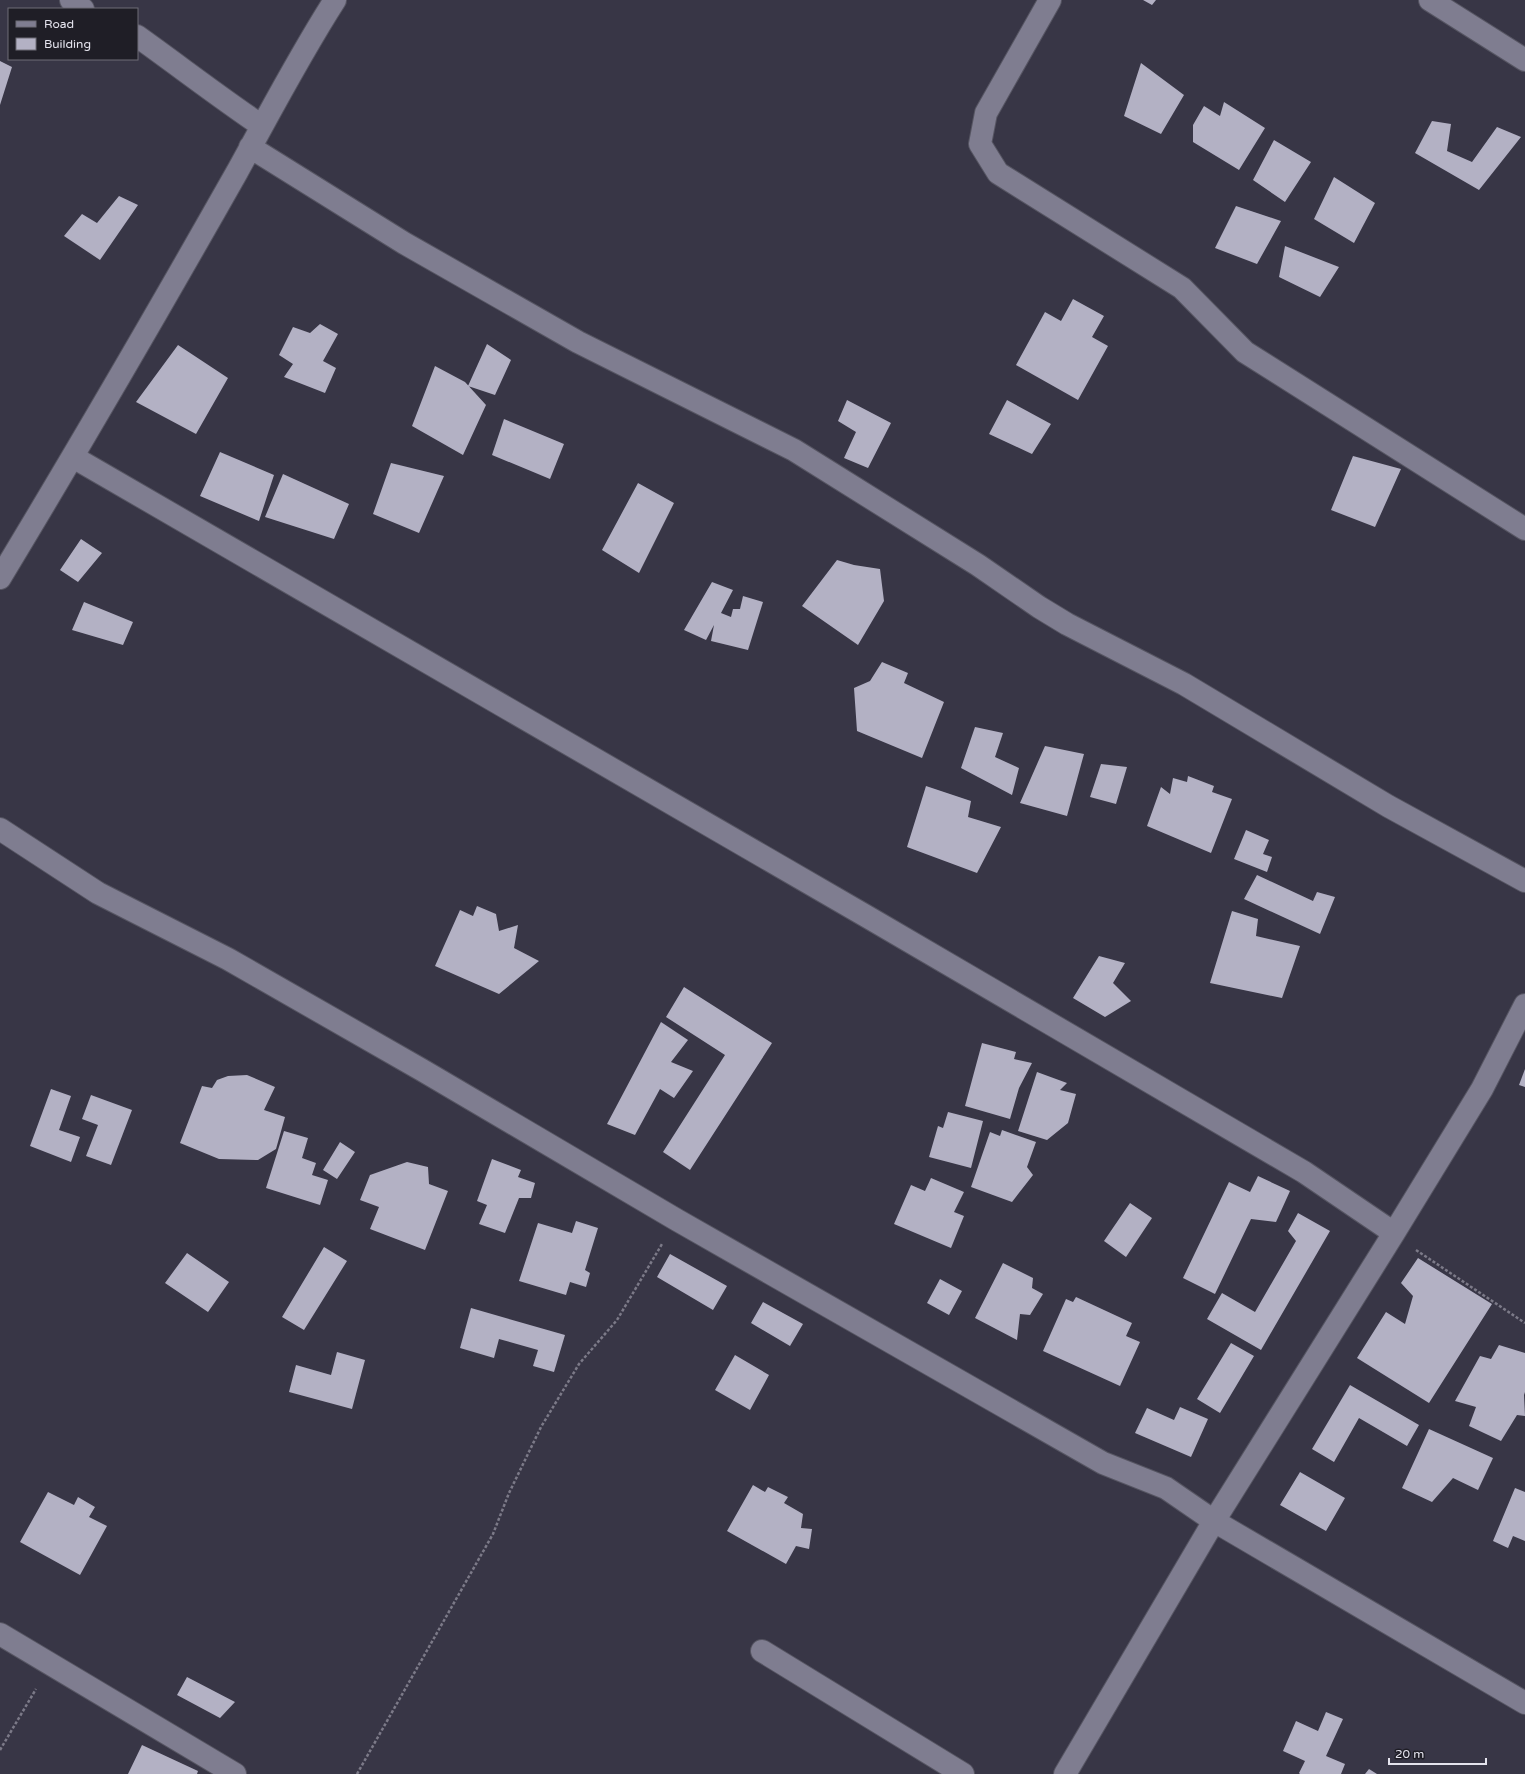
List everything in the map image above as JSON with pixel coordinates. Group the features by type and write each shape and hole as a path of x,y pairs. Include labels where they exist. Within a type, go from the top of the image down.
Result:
{"street":[{"path":"71,0 82,8"},
{"path":"0,578 73,457 250,148 305,47 335,0"},
{"path":"1050,0 986,113 980,144 998,173 1182,288 1245,352 1525,529"},
{"path":"1430,0 1525,60"},
{"path":"138,37 262,126"},
{"path":"250,148 404,243 578,342 794,450 978,565 1066,624 1184,684 1388,806 1525,881"},
{"path":"73,457 866,916 1290,1164 1394,1233"},
{"path":"0,830 98,893 228,959 416,1066 677,1220 1103,1463 1166,1488 1214,1521 1525,1703"},
{"path":"1065,1774 1214,1521 1482,1089 1525,1005"},
{"path":"0,1634 235,1774"},
{"path":"762,1651 963,1774"}],"path":[{"path":"357,1774 493,1534 509,1493 542,1427 579,1364 616,1320 677,1220"},
{"path":"1394,1233 1444,1270 1525,1324"},
{"path":"0,1750 22,1711 52,1665"}],"building":[{"path":"1143,0 1156,0 1152,5"},
{"path":"0,61 12,67 0,105"},
{"path":"1141,63 1184,95 1161,134 1124,116"},
{"path":"1224,102 1265,128 1239,170 1193,142 1193,125 1204,106 1220,116"},
{"path":"1432,121 1451,124 1447,151 1472,162 1497,127 1521,137 1479,190 1415,153"},
{"path":"1274,140 1311,162 1285,202 1253,180"},
{"path":"1334,177 1375,203 1354,243 1314,219"},
{"path":"119,196 138,205 100,260 64,236 82,214 97,223"},
{"path":"1236,206 1281,221 1257,264 1215,248"},
{"path":"1285,246 1339,267 1320,297 1279,277"},
{"path":"1073,299 1104,316 1092,337 1108,346 1078,400 1016,365 1045,312 1061,321"},
{"path":"320,324 338,334 323,361 336,368 325,393 284,377 293,364 279,355 293,327 310,333"},
{"path":"487,344 511,360 495,395 468,386"},
{"path":"178,345 228,378 196,434 136,402"},
{"path":"435,366 465,382 486,405 463,455 412,426"},
{"path":"847,400 891,423 868,468 844,458 856,432 838,421"},
{"path":"1007,400 1051,424 1032,454 989,434"},
{"path":"504,419 564,444 550,479 492,455"},
{"path":"220,452 274,475 259,521 200,496"},
{"path":"1353,456 1401,469 1375,527 1331,510"},
{"path":"391,463 444,476 419,533 373,514"},
{"path":"283,474 349,504 334,539 265,517"},
{"path":"638,483 674,503 639,573 602,550"},
{"path":"81,539 102,553 78,582 60,570"},
{"path":"837,560 854,565 880,569 884,601 858,645 802,606"},
{"path":"712,582 733,590 721,613 731,617 733,609 740,609 743,596 763,602 748,650 711,641 714,625 706,640 684,630"},
{"path":"84,602 133,622 123,645 72,630"},
{"path":"882,662 908,673 904,683 944,702 922,758 857,731 854,688 870,681"},
{"path":"975,727 1003,733 995,757 1019,768 1012,795 961,768"},
{"path":"1045,746 1084,754 1067,816 1020,803"},
{"path":"1101,764 1127,767 1116,804 1090,797"},
{"path":"1188,776 1214,786 1212,792 1232,799 1211,853 1147,826 1161,787 1170,794 1173,778 1187,782"},
{"path":"926,786 971,801 968,817 1001,827 977,873 907,847"},
{"path":"1246,830 1269,840 1263,854 1272,857 1267,872 1234,859"},
{"path":"1257,875 1313,901 1317,892 1335,897 1320,934 1244,899"},
{"path":"477,906 496,914 499,931 518,925 514,948 539,961 499,994 435,966 460,910 473,916"},
{"path":"1232,911 1258,919 1256,936 1300,946 1282,998 1210,983"},
{"path":"1099,956 1125,963 1113,983 1131,1001 1105,1017 1073,998"},
{"path":"684,987 772,1043 690,1170 663,1152 725,1055 666,1017"},
{"path":"661,1022 688,1040 671,1062 693,1071 674,1098 660,1089 635,1135 607,1124"},
{"path":"982,1043 1016,1052 1014,1059 1032,1063 1019,1088 1010,1119 965,1106"},
{"path":"1525,1069 1525,1087 1519,1085"},
{"path":"1037,1072 1067,1083 1060,1090 1076,1094 1068,1123 1047,1140 1018,1131"},
{"path":"247,1075 275,1087 264,1110 285,1117 276,1149 258,1160 219,1159 180,1143 202,1086 212,1088 217,1080 228,1076"},
{"path":"51,1089 71,1096 59,1130 80,1137 71,1162 30,1146"},
{"path":"91,1095 132,1110 111,1165 86,1156 98,1125 82,1119"},
{"path":"948,1112 983,1121 971,1168 929,1157 938,1126 943,1128"},
{"path":"1002,1130 1036,1142 1027,1167 1033,1175 1012,1202 971,1187 990,1132 1000,1136"},
{"path":"284,1131 308,1138 302,1158 316,1163 312,1175 328,1180 320,1205 266,1188"},
{"path":"340,1142 355,1152 337,1179 323,1170"},
{"path":"492,1159 521,1170 518,1177 535,1183 531,1198 519,1198 505,1233 479,1224 487,1205 477,1201"},
{"path":"407,1162 428,1167 429,1184 448,1191 425,1250 370,1229 379,1207 360,1200 370,1175"},
{"path":"1258,1176 1290,1191 1276,1222 1251,1219 1215,1294 1183,1278 1229,1182 1250,1192"},
{"path":"931,1178 964,1192 954,1212 964,1216 951,1248 894,1224 911,1185 925,1191"},
{"path":"1130,1203 1152,1218 1126,1257 1104,1241"},
{"path":"1298,1213 1330,1231 1261,1350 1207,1319 1222,1293 1255,1312 1296,1241 1288,1231"},
{"path":"576,1221 598,1228 585,1270 590,1273 586,1287 570,1282 566,1295 519,1281 538,1223 572,1233"},
{"path":"324,1247 347,1261 304,1330 282,1317"},
{"path":"187,1253 229,1282 208,1312 165,1283"},
{"path":"670,1254 727,1286 713,1310 657,1277"},
{"path":"1418,1258 1492,1304 1429,1403 1357,1358 1386,1312 1405,1324 1413,1296 1401,1283"},
{"path":"1003,1263 1033,1278 1032,1288 1043,1294 1030,1315 1020,1314 1017,1340 975,1318"},
{"path":"940,1279 962,1291 949,1315 927,1303"},
{"path":"1076,1297 1132,1323 1126,1336 1140,1342 1120,1386 1043,1351 1066,1299 1073,1302"},
{"path":"763,1302 803,1324 790,1346 751,1323"},
{"path":"471,1308 565,1335 554,1372 533,1366 538,1350 499,1339 494,1358 460,1348"},
{"path":"1231,1343 1254,1356 1220,1413 1197,1399"},
{"path":"1499,1345 1525,1353 1525,1416 1517,1415 1501,1441 1469,1426 1476,1407 1455,1401 1480,1356 1491,1359"},
{"path":"337,1352 365,1360 352,1409 289,1392 296,1365 331,1375"},
{"path":"735,1355 769,1375 750,1410 715,1390"},
{"path":"1350,1385 1419,1425 1407,1446 1359,1418 1334,1462 1312,1449"},
{"path":"1180,1407 1208,1419 1191,1457 1135,1433 1147,1408 1174,1420"},
{"path":"1429,1429 1493,1458 1478,1490 1453,1478 1432,1502 1402,1488"},
{"path":"1300,1472 1345,1498 1326,1531 1280,1505"},
{"path":"753,1485 765,1492 768,1487 788,1497 784,1503 803,1514 801,1528 812,1529 809,1549 796,1546 786,1564 727,1531"},
{"path":"1515,1488 1525,1492 1525,1541 1513,1536 1508,1548 1493,1541"},
{"path":"48,1492 74,1505 78,1497 95,1507 89,1517 107,1526 80,1575 20,1542"},
{"path":"187,1677 235,1702 220,1718 177,1695"},
{"path":"1326,1712 1343,1719 1326,1756 1345,1764 1341,1774 1300,1774 1299,1773 1305,1761 1283,1751 1296,1721 1318,1731"},
{"path":"142,1745 198,1771 197,1774 128,1774"},
{"path":"1369,1769 1377,1774 1365,1774"}]}
